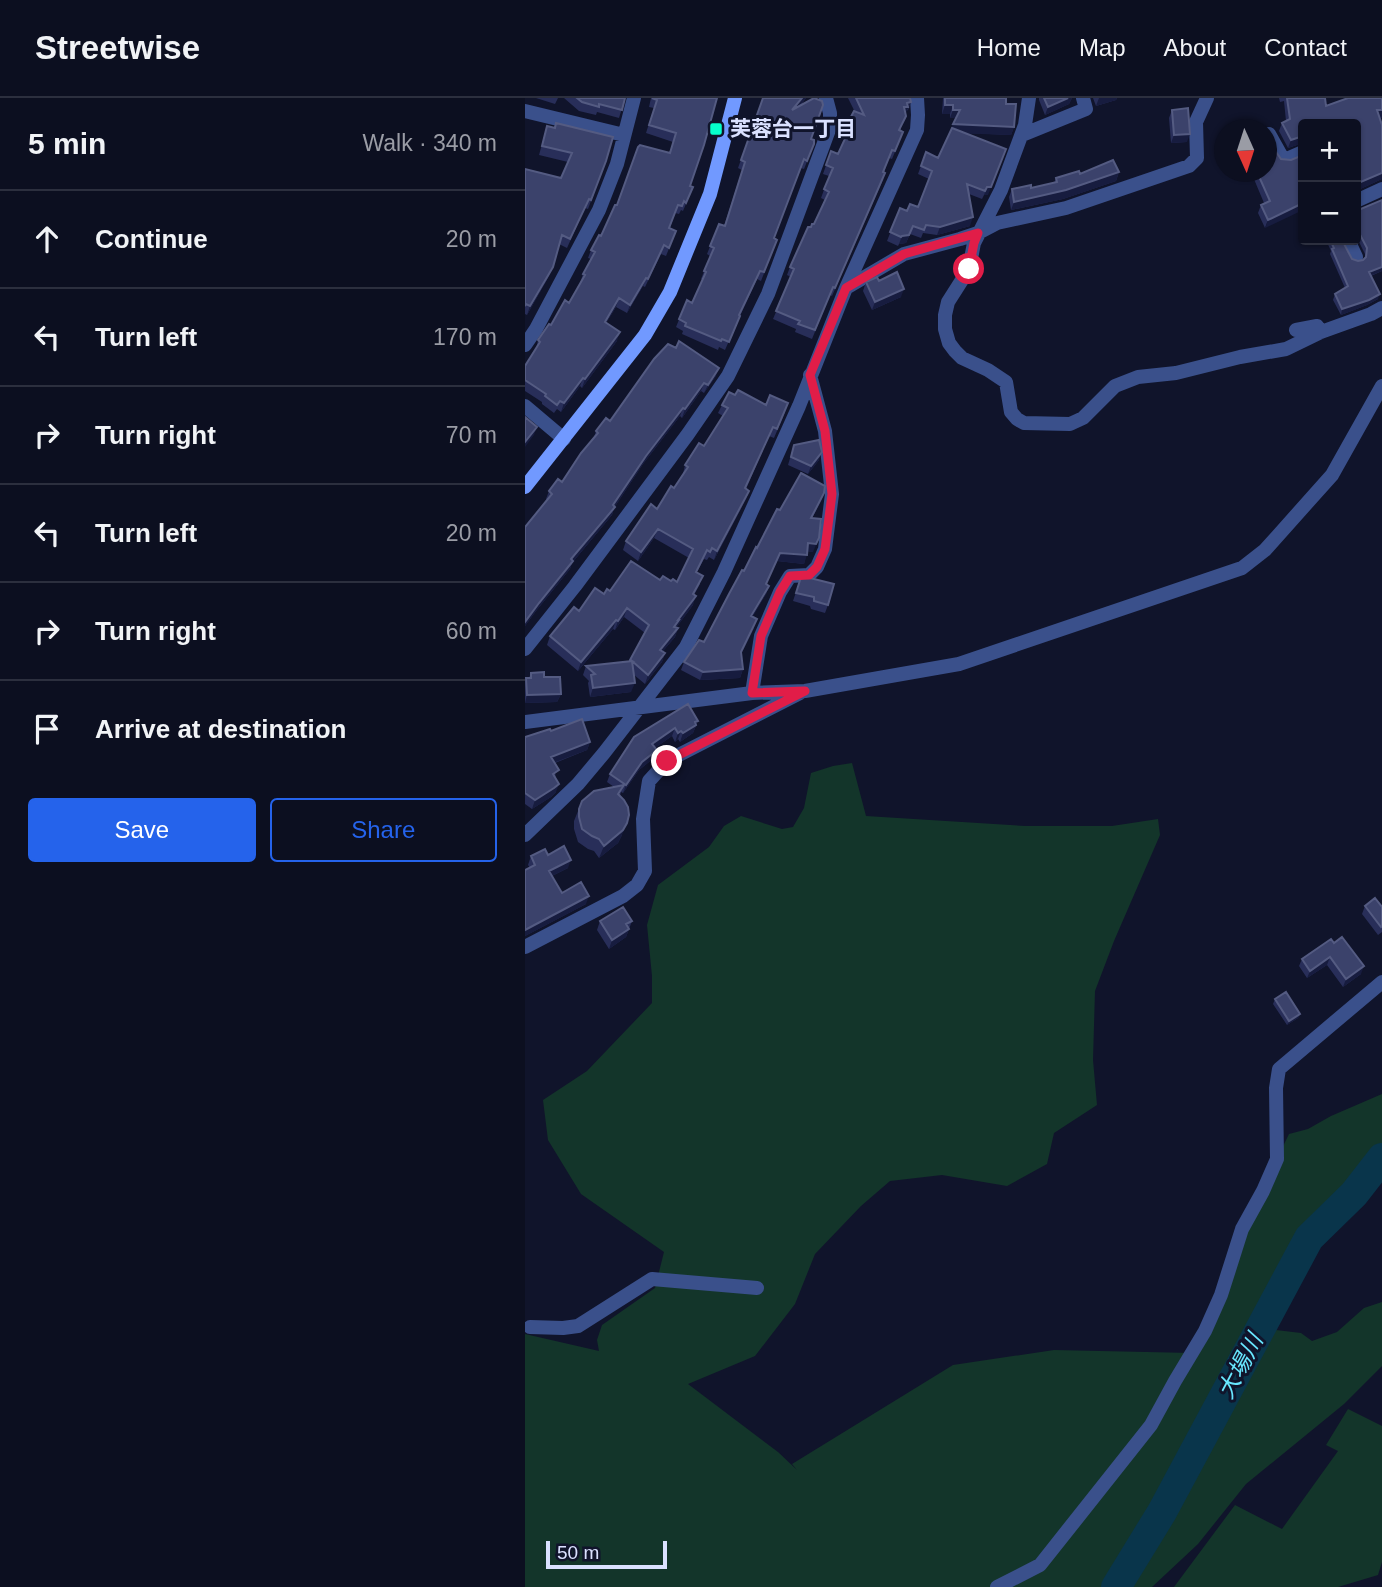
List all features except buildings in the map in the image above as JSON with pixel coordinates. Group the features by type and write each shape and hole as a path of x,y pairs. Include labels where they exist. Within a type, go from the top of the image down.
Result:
{"street":[{"path":"525,345 599,211 617,164 634,98"},
{"path":"525,487 645,335 670,292 710,194 736,98"},
{"path":"525,649 688,435 728,376 768,294 830,127 826,98"},
{"path":"525,835 577,784 686,647 793,418 846,288 916,130 917,98"},
{"path":"1029,98 1021,135 995,203 978,233 969,269 948,302 945,315 949,343 962,358 1006,382 1011,412 1017,419 1024,423 1070,424 1083,418 1115,386 1138,377 1176,373 1286,349 1382,308"},
{"path":"1021,135 1086,109 1083,98"},
{"path":"846,288 904,254 978,233 997,223 1066,208 1189,166 1197,158 1196,122 1207,98"},
{"path":"525,111 624,135"},
{"path":"1277,149 1283,159 1298,154"},
{"path":"1361,199 1382,189"},
{"path":"1350,245 1356,257"},
{"path":"1296,330 1317,326 1321,332"},
{"path":"752,693 761,636 780,592 790,576 809,575 817,567 825,549 832,494 825,431 810,375"},
{"path":"525,722 752,693 805,691 959,664 1242,568 1265,550 1332,475 1382,386"},
{"path":"525,406 564,439"},
{"path":"525,947 637,886 645,871 643,819 649,781 667,761 805,691"},
{"path":"997,1587 1040,1565 1151,1425 1205,1331 1221,1295 1242,1228 1277,1159 1276,1088 1279,1069 1382,982"},
{"path":"527,1329 578,1326 652,1279 757,1288"}],"green space":[{"path":"852,763 866,816 1025,826 1112,826 1158,819 1160,835 1095,991 1093,1060 1097,1105 1054,1133 1047,1164 1007,1186 942,1175 890,1181 861,1206 815,1254 795,1304 755,1356 688,1384 778,1452 797,1470 792,1464 953,1365 1054,1350 1192,1353 1289,1134 1308,1129 1382,1094 1382,1143 1375,1145 1304,1260 1276,1314 1276,1330 1301,1333 1312,1341 1337,1332 1364,1308 1382,1302 1382,1366 1344,1404 1246,1484 1198,1544 1152,1587 525,1587 525,1334 599,1351 597,1340 602,1325 655,1288 664,1252 581,1194 548,1140 543,1100 587,1071 652,1003 647,925 658,885 709,847 724,826 741,816 782,829 793,827 804,808 811,773"},
{"path":"1348,1409 1382,1426 1382,1562 1378,1575 1338,1587 1174,1587 1235,1505 1282,1529 1338,1451 1326,1445"}],"waterway":[{"name":"大場川","path":"1116,1587 1162,1512 1309,1238 1354,1194 1382,1158"}],"place":[{"name":"芙蓉台一丁目","path":"716,129"}],"route":[{"path":"667,761 805,691 752,693 761,636 780,592 790,576 809,575 817,567 825,549 832,494 825,431 810,375 846,288 904,254 978,233 969,269"}]}
